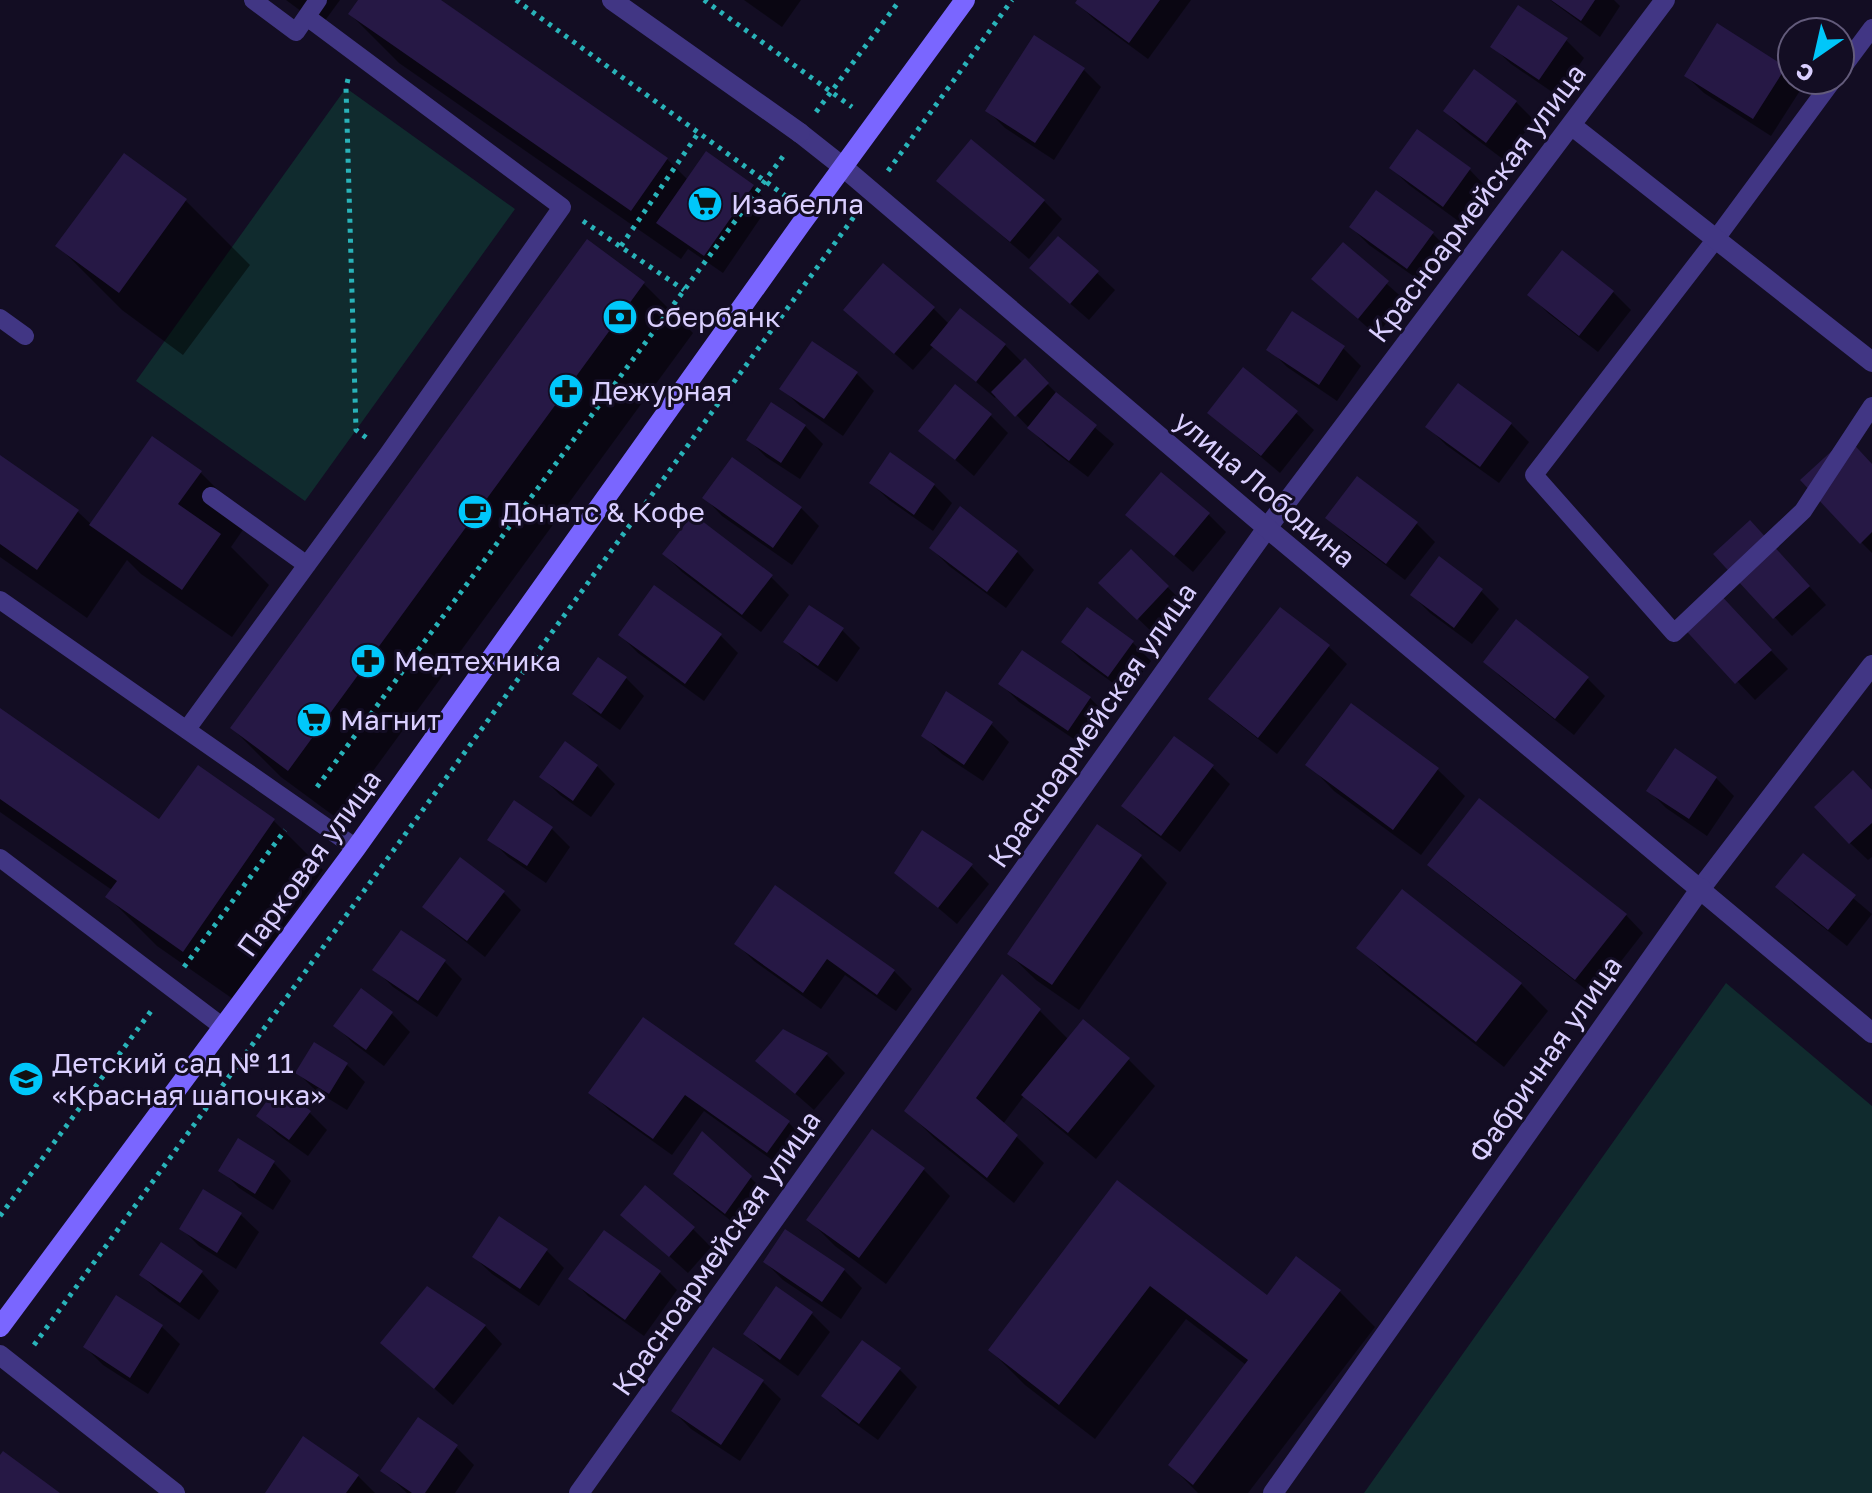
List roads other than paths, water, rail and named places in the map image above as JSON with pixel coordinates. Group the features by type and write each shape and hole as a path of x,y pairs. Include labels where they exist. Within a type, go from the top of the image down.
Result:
{"main road":[{"name":"Парковая улица","path":"0,1327 356,848 965,0"}],"street":[{"name":"улица Лободина","path":"612,0 843,167 1267,528 1872,1033"},
{"name":"Красноармейская улица","path":"579,1493 1267,528 1665,0"},
{"path":"1571,125 1872,362"},
{"name":"Фабричная улица","path":"1273,1493 1701,888 1872,665"},
{"path":"0,1355 175,1493"}],"lane":[{"path":"253,0 296,32 318,0"},
{"path":"187,729 388,454 562,207 307,17"},
{"path":"1856,50 1872,28"},
{"path":"1821,96 1534,475 1674,633 1803,511 1872,406"},
{"path":"0,318 25,336"},
{"path":"211,496 307,565"},
{"path":"0,600 356,848"},
{"path":"0,858 223,1027"}],"place":[{"name":"Изабелла","path":"705,204"},
{"name":"Сбербанк","path":"620,317"},
{"name":"Дежурная","path":"566,391"},
{"name":"Донатс & Кофе","path":"475,512"},
{"name":"Медтехника","path":"368,661"},
{"name":"Магнит","path":"314,720"},
{"name":"Детский сад № 11 «Красная шапочка»","path":"26,1079"}]}
